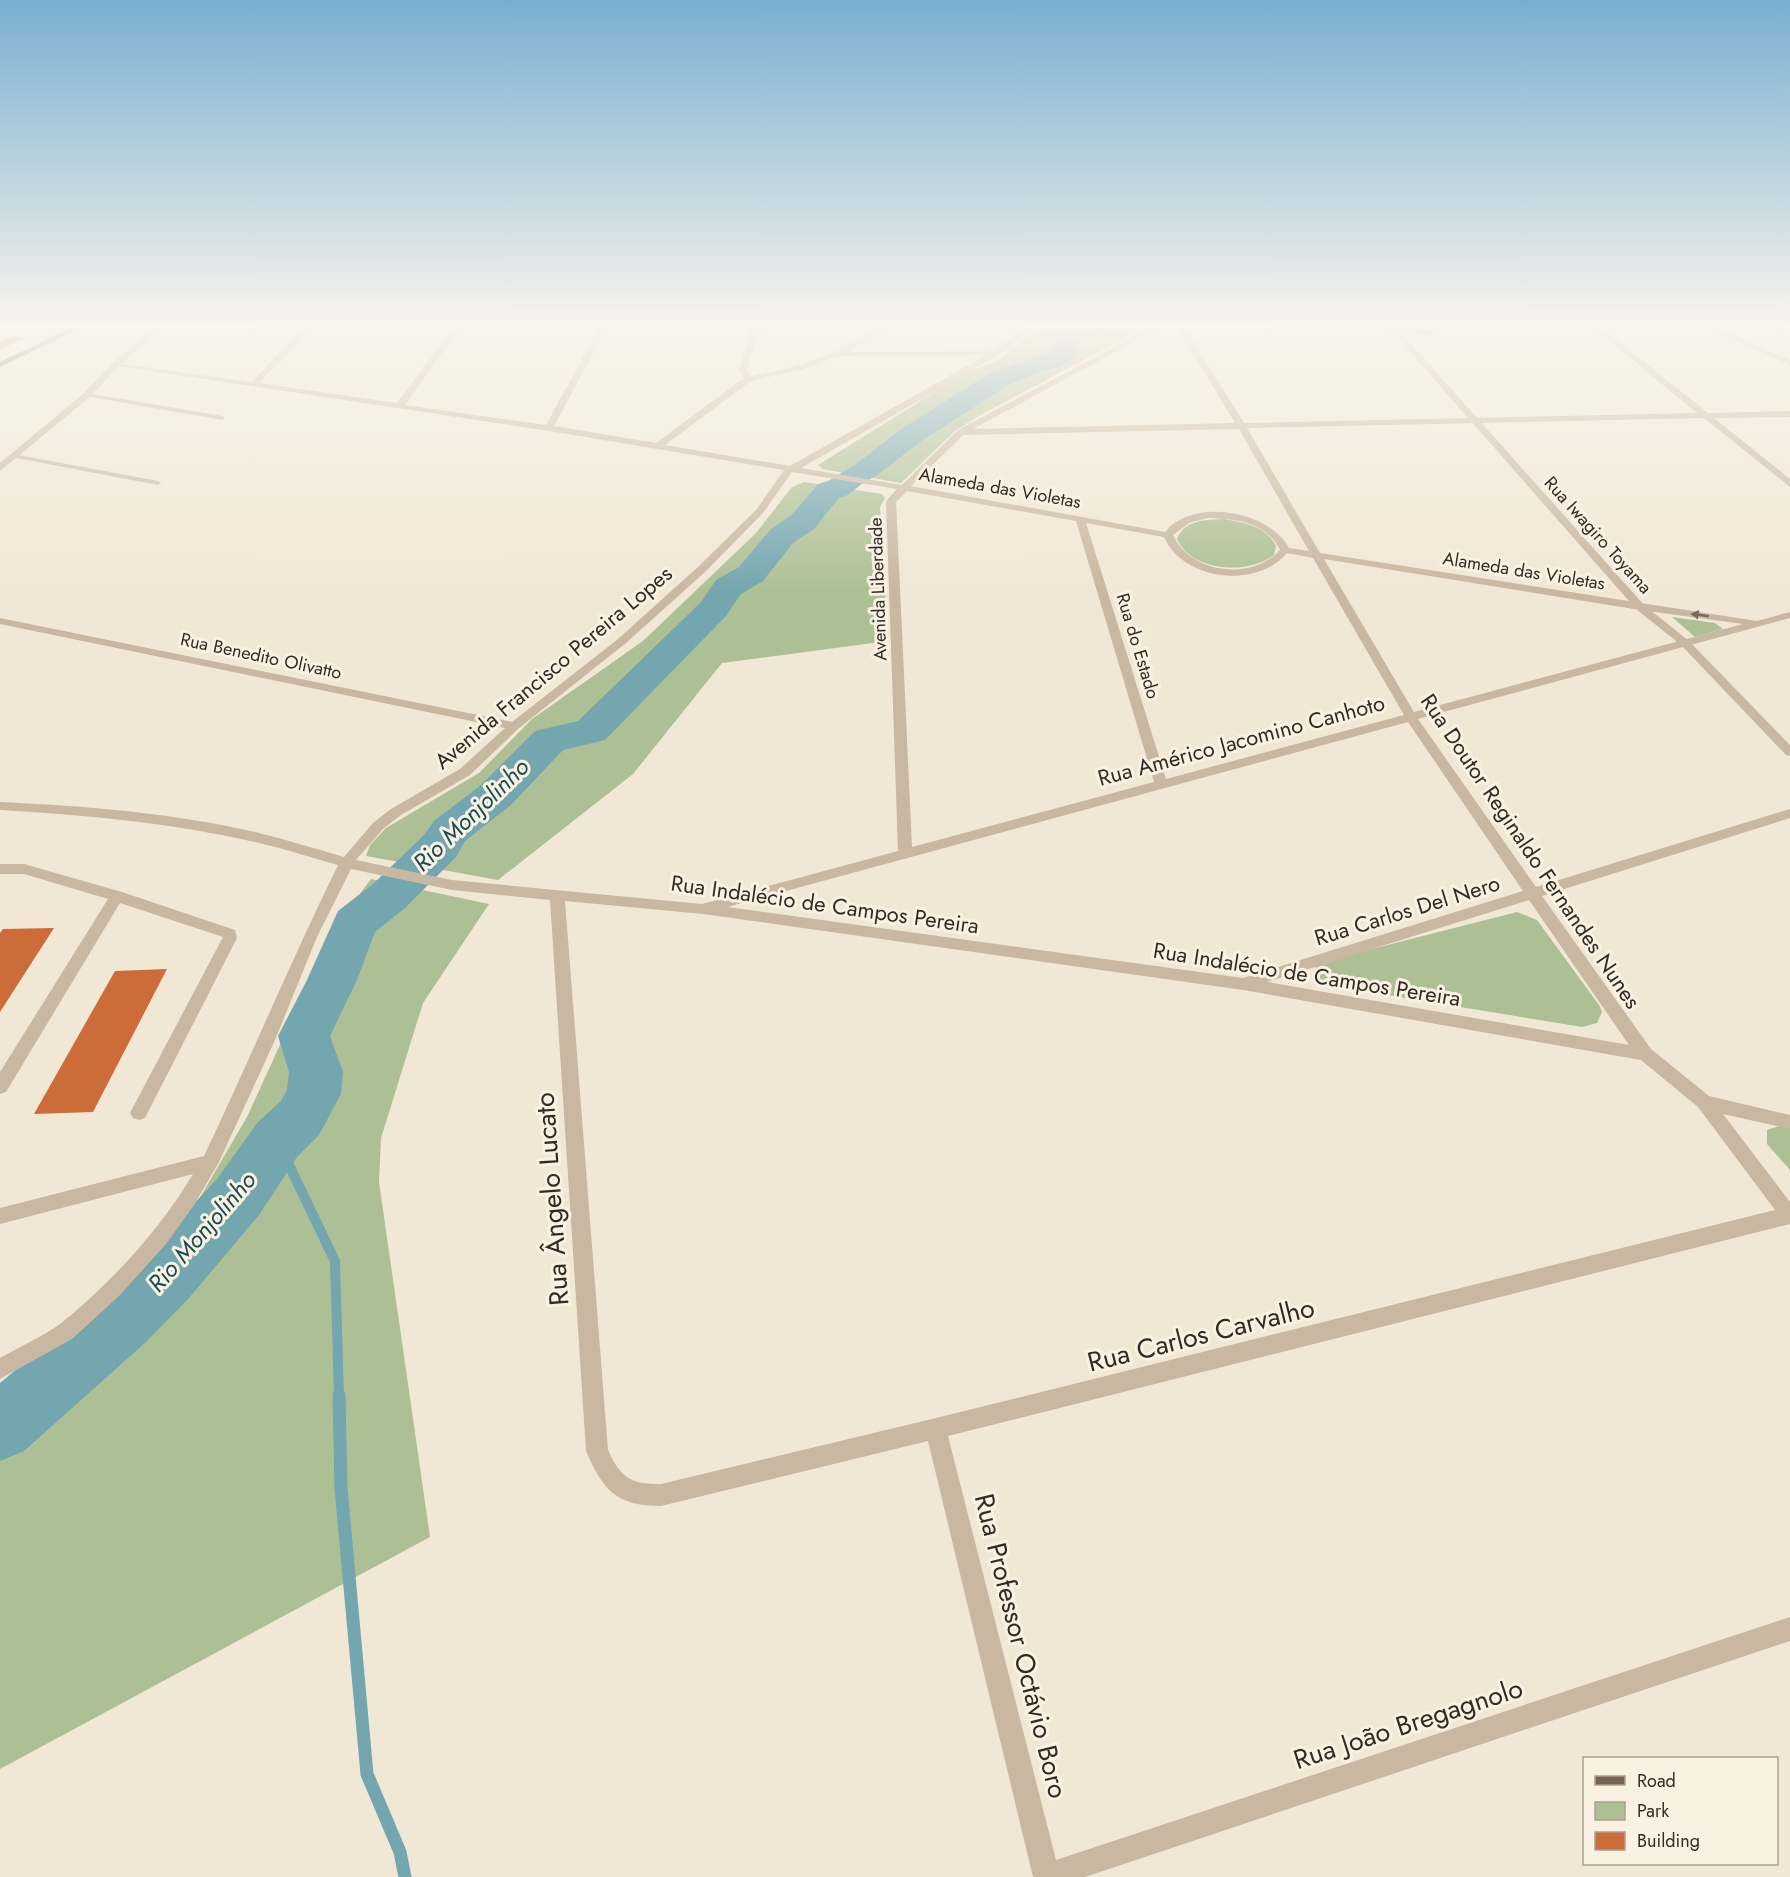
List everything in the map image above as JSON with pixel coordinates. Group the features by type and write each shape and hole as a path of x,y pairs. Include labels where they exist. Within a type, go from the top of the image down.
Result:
{"street":[{"path":"0,468 62,416"},
{"name":"Alameda das Violetas","path":"469,416 906,488 1168,535"},
{"path":"549,428 556,416"},
{"path":"658,446 699,416"},
{"name":"Avenida Francisco Pereira Lopes","path":"0,1369 65,1332 113,1288 159,1238 188,1199 210,1162 267,1040 310,937 347,862 378,826 396,812 465,772 514,726 622,641 702,569 760,512 789,470 885,416"},
{"name":"Avenida Liberdade","path":"905,852 891,501 961,432 992,416"},
{"name":"Rua Doutor Reginaldo Fernandes Nunes","path":"1235,416 1411,716 1532,893 1645,1054 1704,1102 1790,1215"},
{"name":"Rua Iwagiro Toyama","path":"1470,416 1640,607 1685,643 1790,752"},
{"path":"961,432 1682,416"},
{"path":"1706,416 1790,484"},
{"path":"1208,515 1229,516 1251,521 1269,529 1281,539 1285,550 1279,561 1265,568 1245,572 1221,572 1199,566 1180,557 1170,546 1168,535 1174,525 1189,519 1208,515"},
{"name":"Rua do Estado","path":"1080,519 1161,783"},
{"name":"Alameda das Violetas","path":"1285,550 1640,607 1758,623"},
{"name":"Rua Américo Jacomino Canhoto","path":"703,909 905,852 1790,615"},
{"name":"Rua Benedito Olivatto","path":"0,621 514,726"},
{"name":"Rua Indalécio de Campos Pereira","path":"0,806 88,811 172,822 259,838 377,871 452,885 703,909 1243,984 1645,1054"},
{"name":"Rua Carlos Del Nero","path":"1243,984 1790,813"},
{"path":"0,869 24,869 117,896 230,934 139,1113"},
{"name":"Rua Ângelo Lucato","path":"557,894 597,1451 605,1469 624,1491"},
{"path":"0,1087 117,896"},
{"path":"1704,1102 1790,1122"},
{"path":"0,1216 210,1162"},
{"name":"Rua Carlos Carvalho","path":"624,1491 645,1496 661,1495 936,1429 1790,1215"},
{"name":"Rua Professor Octávio Boro","path":"936,1429 1047,1877"},
{"name":"Rua João Bregagnolo","path":"1047,1877 1790,1629"}],"lane":[{"path":"208,416 222,418"},
{"path":"13,456 158,483"}],"green space":[{"path":"897,416 979,416 955,431 901,483 822,469 818,465"},
{"path":"804,482 882,494 885,498 880,507 888,641 722,663 633,774 498,880 366,856 370,845 386,828 479,773 532,719 643,641 756,533 792,487"},
{"path":"1224,519 1254,526 1267,534 1276,546 1274,555 1250,566 1221,567 1195,558 1184,550 1177,539 1181,532 1191,524 1203,520"},
{"path":"1672,617 1715,623 1723,629 1695,637"},
{"path":"371,879 489,904 423,1003 381,1138 379,1182 430,1537 0,1769 0,1397 87,1334 164,1259 247,1117 333,929"},
{"path":"1517,912 1537,920 1599,1005 1602,1012 1597,1023 1582,1027 1326,985 1314,972 1317,963"},
{"path":"1782,1125 1790,1127 1790,1170 1767,1144 1767,1130"}],"building":[{"path":"54,928 0,1012 0,933 3,929"},
{"path":"167,969 93,1112 34,1114 115,971"}],"waterway":[{"name":"Rio Monjolinho","path":"0,1427 124,1320 167,1277 238,1197 277,1140 300,1118 314,1094 316,1072 304,1036 332,980 355,923 389,896 440,846 449,831 496,795 549,740 591,731 714,609 728,587 751,574 782,536 803,522 829,490 837,489 852,477 866,470 910,436 942,416"},
{"path":"277,1140 335,1261 339,1397"},
{"path":"339,1395 341,1488 367,1774 400,1852 405,1877"}]}
